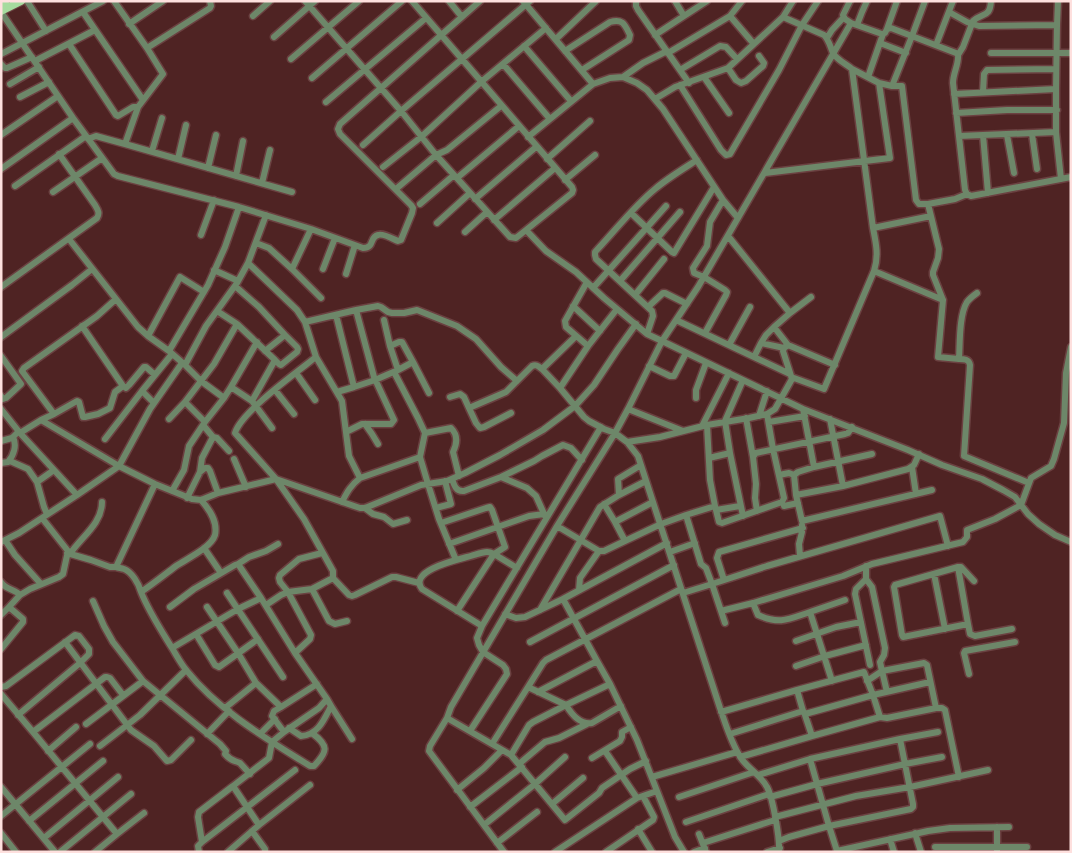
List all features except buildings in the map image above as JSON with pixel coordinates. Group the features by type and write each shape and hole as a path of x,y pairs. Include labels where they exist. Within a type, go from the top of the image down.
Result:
{"main road":[{"path":"1,3 5,1"},
{"path":"1,12 21,1"}],"street":[{"path":"27,1 46,31"},
{"path":"1,54 103,1"},
{"path":"114,1 163,74 138,107 125,144"},
{"path":"129,24 163,1"},
{"path":"147,48 210,8 210,1"},
{"path":"253,16 270,1"},
{"path":"274,37 307,4 316,1"},
{"path":"291,59 359,1"},
{"path":"312,78 402,1"},
{"path":"307,4 475,199 513,239 516,238 572,193 572,187 412,1"},
{"path":"449,1 462,16"},
{"path":"1,12 73,118 114,174 311,228 367,248 374,237 380,234 398,241 401,240 413,208 340,134 338,130 340,124 480,1"},
{"path":"556,40 596,1"},
{"path":"636,1 638,10 689,83"},
{"path":"675,1 684,16"},
{"path":"655,34 707,1"},
{"path":"622,77 730,16 742,1"},
{"path":"656,99 670,89 728,68 782,17 793,1"},
{"path":"680,85 721,150 724,154 728,155 779,70 802,25 818,1"},
{"path":"827,38 844,17 843,14 850,1"},
{"path":"470,731 507,674 503,665 483,652 477,638 482,626 517,568 545,516 582,460 628,409 662,341 704,277 833,53 862,12 867,1"},
{"path":"868,77 897,1"},
{"path":"892,86 924,1"},
{"path":"936,45 953,1"},
{"path":"967,194 965,190 953,76 958,55 972,24 976,18 984,16 988,12 991,1"},
{"path":"1058,1 1056,132 1061,179"},
{"path":"363,145 526,2 593,84"},
{"path":"83,12 143,100"},
{"path":"949,12 972,24 985,26 1057,25"},
{"path":"730,16 753,43"},
{"path":"782,17 824,35 833,53 852,69 879,83 902,86 916,200 919,204 928,204 955,199 967,194 971,196 1071,177"},
{"path":"844,17 854,24 885,31 891,28 958,55"},
{"path":"326,102 426,18"},
{"path":"566,51 610,22 618,20 622,22 630,35 629,40 582,70"},
{"path":"383,168 546,28"},
{"path":"1,64 7,68 18,63 36,62 95,30"},
{"path":"880,43 906,53"},
{"path":"69,44 118,116 138,107"},
{"path":"524,46 571,101"},
{"path":"680,70 720,46 726,47 737,59"},
{"path":"992,53 1071,53"},
{"path":"728,68 736,80 741,83 763,66 763,61 759,56"},
{"path":"10,84 27,75 36,62"},
{"path":"18,63 27,75"},
{"path":"502,64 550,119"},
{"path":"676,320 794,378 824,389 874,271 877,259 852,69"},
{"path":"983,92 984,74 987,70 1056,69"},
{"path":"528,137 593,84 610,78 622,77 638,83 656,99 714,187 738,218"},
{"path":"704,77 729,113"},
{"path":"20,98 49,82"},
{"path":"765,173 890,158 879,83"},
{"path":"954,94 1056,89"},
{"path":"1,135 58,96"},
{"path":"396,189 436,155 448,150 501,106"},
{"path":"956,113 1057,110"},
{"path":"1,169 73,118"},
{"path":"152,151 162,118"},
{"path":"547,159 590,121"},
{"path":"178,159 186,126"},
{"path":"420,204 519,126"},
{"path":"959,136 1056,132"},
{"path":"1032,134 1037,169"},
{"path":"208,168 216,135"},
{"path":"1007,135 1014,173"},
{"path":"15,186 59,154 87,137 96,136 292,192"},
{"path":"983,136 988,193"},
{"path":"236,176 243,141"},
{"path":"475,199 536,147"},
{"path":"262,183 270,150"},
{"path":"2,286 69,240 99,215 99,211 59,154"},
{"path":"565,180 595,155"},
{"path":"53,192 102,158"},
{"path":"647,334 654,314 596,259 595,252 631,212 655,189 697,160"},
{"path":"494,220 555,168"},
{"path":"631,212 657,239 674,253 714,187"},
{"path":"436,222 470,193"},
{"path":"201,235 214,200"},
{"path":"705,333 727,292 694,272 693,268 707,246 710,222 723,200"},
{"path":"928,204 939,254 934,268 934,275 943,300 938,357 967,360 970,365 964,456 1029,483"},
{"path":"593,288 666,206"},
{"path":"106,439 171,353 204,292 225,247 239,207"},
{"path":"465,232 488,212"},
{"path":"620,281 680,212"},
{"path":"41,584 3,541 45,516 119,466 154,403 183,364 248,263 266,215"},
{"path":"873,228 931,216"},
{"path":"292,269 311,228"},
{"path":"526,230 546,251 576,272 647,334 804,408 1003,490 1014,497 1028,514 1047,530 1071,542"},
{"path":"728,236 790,313"},
{"path":"322,269 335,238"},
{"path":"69,240 138,327 171,353 201,381 224,398"},
{"path":"256,243 269,248 321,298"},
{"path":"346,274 355,245"},
{"path":"635,295 664,259"},
{"path":"248,263 297,310 305,322 316,357 342,401 349,456 360,478"},
{"path":"1,337 92,269"},
{"path":"214,270 236,283 297,347 297,352 279,364 236,324 217,311"},
{"path":"874,271 943,300"},
{"path":"148,336 180,277 204,292"},
{"path":"587,282 564,324 588,346"},
{"path":"648,307 661,294 665,293 687,304"},
{"path":"959,359 963,313 968,301 976,294"},
{"path":"754,357 766,335 811,297"},
{"path":"54,414 22,371 116,299"},
{"path":"305,322 378,306 392,313 404,314 417,310 457,326 476,339 501,367 517,381"},
{"path":"573,306 600,331"},
{"path":"729,345 750,307"},
{"path":"560,388 588,346 617,308"},
{"path":"346,432 360,425 391,424 394,420 375,380 356,310"},
{"path":"336,315 354,387"},
{"path":"384,320 396,371 424,433 420,457 436,508 456,560"},
{"path":"169,419 185,402 214,364 236,324"},
{"path":"41,420 119,466 192,500 201,500 218,493 276,479 360,508 365,508 421,485 452,479 500,455 543,430 576,406 594,385 636,324"},
{"path":"82,326 123,386"},
{"path":"774,328 786,347"},
{"path":"265,351 285,335"},
{"path":"542,369 576,336"},
{"path":"390,346 401,341 429,393"},
{"path":"172,491 184,470 189,446 224,398 257,342"},
{"path":"761,343 786,347 835,365"},
{"path":"627,442 660,438 704,425 767,414 775,409 782,398 791,376 783,351 786,347"},
{"path":"721,611 842,576 866,566 963,542 967,537 967,530 1021,506 1032,476 1051,466 1054,459 1064,424 1066,373 1071,347"},
{"path":"649,366 674,376 686,353"},
{"path":"1,356 21,384 6,398 4,399 1,396"},
{"path":"253,403 275,390 316,357"},
{"path":"275,360 236,433 276,479 304,519 333,571 333,578 348,595 352,596 392,577 419,583"},
{"path":"337,392 375,380 413,362"},
{"path":"696,398 696,390 706,362"},
{"path":"469,408 506,392 534,365 538,366 560,388 584,417 627,442 638,456 730,734 743,761 767,787 775,818 779,847"},
{"path":"1,441 12,438 17,433 77,401 79,402 83,417 103,412 110,408 116,391 123,386 126,388 144,367 155,375"},
{"path":"296,373 315,400"},
{"path":"728,373 704,425 710,480 720,523 782,502 912,468"},
{"path":"743,380 725,421 743,516"},
{"path":"231,387 253,403 272,428"},
{"path":"275,390 294,414"},
{"path":"142,391 154,403"},
{"path":"759,416 767,391"},
{"path":"450,397 460,394 464,396 480,428 511,413"},
{"path":"185,402 214,437 229,451"},
{"path":"804,408 814,467"},
{"path":"1,409 17,433 77,495"},
{"path":"628,409 683,431"},
{"path":"767,414 784,503"},
{"path":"769,422 805,416"},
{"path":"746,418 753,457 757,510"},
{"path":"830,419 843,486"},
{"path":"365,424 378,444"},
{"path":"753,457 756,453 848,433 852,427"},
{"path":"424,433 451,428 456,441 453,452 451,504 436,508"},
{"path":"504,852 429,751 430,746 557,526 608,430"},
{"path":"1,463 6,463 10,460 14,452 17,433"},
{"path":"187,498 200,472 202,458 214,437"},
{"path":"452,479 456,489 461,492 501,477 563,445 571,448 582,460"},
{"path":"709,458 730,453"},
{"path":"779,475 788,473 794,475 814,467 872,454"},
{"path":"916,494 912,468 919,454"},
{"path":"342,502 348,490 360,478 420,457"},
{"path":"234,459 246,487"},
{"path":"10,460 28,469 37,482 45,516 69,554"},
{"path":"620,495 618,479 641,464"},
{"path":"200,472 208,468 218,493"},
{"path":"37,482 54,470"},
{"path":"794,475 802,525 799,544 800,556"},
{"path":"501,477 527,488 536,496 545,516"},
{"path":"540,610 600,507 646,481"},
{"path":"116,567 155,484"},
{"path":"724,580 718,558 719,552 802,525 932,490"},
{"path":"141,592 211,542 215,535 214,521 208,508 201,500"},
{"path":"1,616 20,595 63,574 69,554 90,531 102,509 102,502"},
{"path":"615,522 653,502"},
{"path":"604,504 625,541"},
{"path":"557,526 580,541 599,551 604,551 660,524 686,515 715,508 740,506"},
{"path":"441,522 490,507 505,547 494,554 457,611"},
{"path":"365,508 373,514 384,517 393,524 406,520"},
{"path":"449,544 534,515 545,516"},
{"path":"686,515 701,564 706,568 725,623"},
{"path":"492,744 546,660 682,591 712,584 800,556 940,516 948,546"},
{"path":"505,614 516,618 525,617 563,599 667,543"},
{"path":"670,552 695,543"},
{"path":"170,607 194,589 235,564 266,552 278,544"},
{"path":"204,548 221,573"},
{"path":"579,590 580,578 599,551"},
{"path":"419,583 426,572 456,560 486,552 494,554 517,568"},
{"path":"295,652 310,639 311,635 279,578 299,559 322,553"},
{"path":"69,554 110,567 124,569 129,573 140,586 147,607 186,670 213,698 227,709 260,734 310,766 314,766 324,752 324,745 312,733"},
{"path":"238,564 352,739"},
{"path":"530,642 674,565"},
{"path":"866,566 866,579 872,587 885,648 880,662 887,692"},
{"path":"958,567 970,634 975,636 1012,629"},
{"path":"968,624 903,637 894,587 895,585 958,567 961,567 974,582"},
{"path":"934,574 945,629"},
{"path":"266,606 275,598 288,592 312,589 333,578"},
{"path":"866,579 856,589 855,594 870,665"},
{"path":"1,582 5,587 20,595"},
{"path":"419,583 422,589 482,626"},
{"path":"312,589 329,622 335,624 347,621"},
{"path":"227,593 282,677"},
{"path":"172,648 238,609 261,598"},
{"path":"563,599 610,684 631,727 680,851"},
{"path":"753,603 758,615 780,621 845,600"},
{"path":"93,602 114,642 143,681 220,744 226,751 225,754 234,762 240,763 250,774"},
{"path":"1,649 23,622 9,606"},
{"path":"207,607 256,682 281,707"},
{"path":"810,612 832,681"},
{"path":"796,641 836,627 861,622"},
{"path":"196,634 217,666 221,666 258,639"},
{"path":"1,687 6,686 77,635 80,636 89,650 88,656 18,715"},
{"path":"65,642 127,725 134,733 154,746 167,761 171,760 191,740"},
{"path":"969,674 965,651 1015,642"},
{"path":"796,666 866,645"},
{"path":"538,692 597,661"},
{"path":"722,712 864,672 874,662 880,662"},
{"path":"867,681 882,671 924,663 927,665 936,708"},
{"path":"100,746 140,715 186,670"},
{"path":"864,672 880,717"},
{"path":"32,732 105,677 108,677 123,695"},
{"path":"86,724 143,681"},
{"path":"207,734 227,709 256,682"},
{"path":"730,734 873,695 930,682"},
{"path":"317,684 281,707 272,716 287,730 300,736 312,733 323,722 331,706"},
{"path":"511,755 529,725 610,684"},
{"path":"528,687 566,705 575,718 587,724"},
{"path":"797,690 812,736"},
{"path":"1,694 117,834"},
{"path":"202,842 199,812 269,758 272,742 318,708 327,699"},
{"path":"1,707 8,702"},
{"path":"470,807 520,766 545,742 559,738 592,723 621,706"},
{"path":"652,777 880,717 887,718 936,708 945,710 959,776"},
{"path":"447,718 511,755 565,820 602,788 646,761"},
{"path":"260,734 275,719"},
{"path":"48,751 76,727"},
{"path":"592,758 622,739 622,732 631,727"},
{"path":"679,797 756,773 810,759 938,732"},
{"path":"767,852 779,847 789,837 913,807 900,739"},
{"path":"1,816 90,744"},
{"path":"457,790 502,750"},
{"path":"605,750 621,775 654,817 651,822 606,852"},
{"path":"484,825 565,757"},
{"path":"686,822 770,796 817,784 942,757"},
{"path":"810,759 829,826 839,851 928,830 1009,827"},
{"path":"29,821 103,761"},
{"path":"199,852 198,846 202,842 295,770"},
{"path":"694,852 775,818 856,796 910,787 988,770"},
{"path":"44,838 118,777"},
{"path":"552,804 583,778"},
{"path":"228,852 310,785"},
{"path":"233,786 259,825"},
{"path":"1,787 55,852"},
{"path":"558,851 640,797 657,791"},
{"path":"60,852 130,794"},
{"path":"497,842 537,812"},
{"path":"95,852 144,813"},
{"path":"997,828 997,849"},
{"path":"638,829 652,852"},
{"path":"252,831 265,849 265,852"},
{"path":"1,833 16,852"},
{"path":"916,833 921,852"},
{"path":"700,834 705,848"},
{"path":"890,839 894,852"},
{"path":"934,847 997,849 1027,847"}]}
